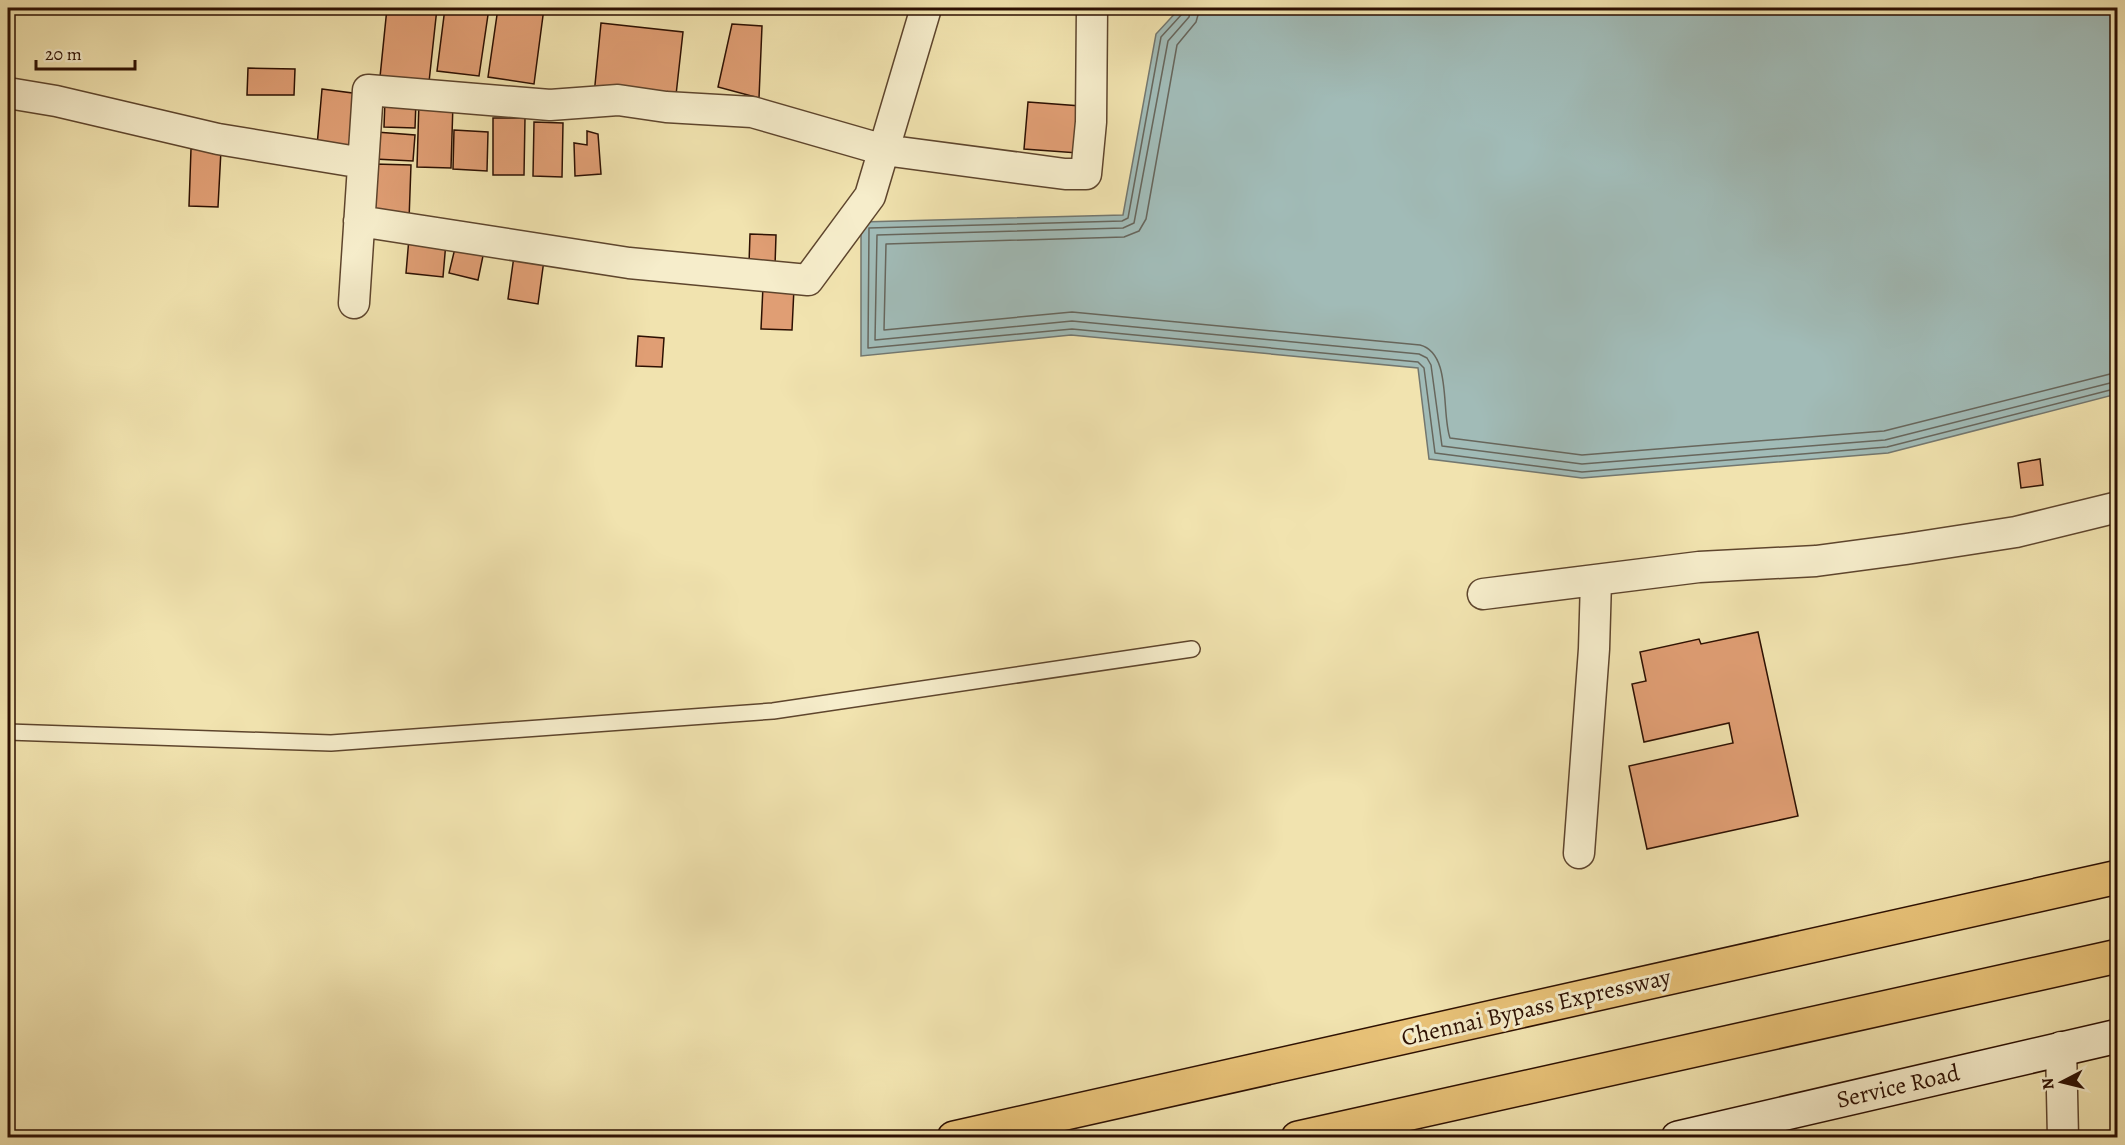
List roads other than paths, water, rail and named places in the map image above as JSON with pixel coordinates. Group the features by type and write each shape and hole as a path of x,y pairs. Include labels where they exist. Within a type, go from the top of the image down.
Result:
{"highway":[{"name":"Chennai Bypass Expressway","path":"954,1137 2118,877"},
{"path":"1298,1137 2118,956"}],"street":[{"path":"359,221 629,262 808,280 870,196 926,8"},
{"path":"354,303 368,90 550,105 618,100 666,107 752,112 884,150 1065,174 1086,174 1091,122 1092,8"},
{"path":"8,93 56,101 218,139 363,163"},
{"path":"1483,594 1699,567 1804,562 1906,549 2016,532 2118,507"},
{"path":"1579,853 1594,649 1596,580"},
{"name":"Service Road","path":"1678,1137 2061,1047 2118,1036"},
{"path":"2061,1047 2063,1137"}],"lane":[{"path":"8,732 343,743 773,711 1192,649"}],"water":[{"path":"1180,8 2117,8 2117,394 1888,453 1582,478 1429,459 1418,368 1071,335 861,356 861,222 1123,215 1156,34"}]}
